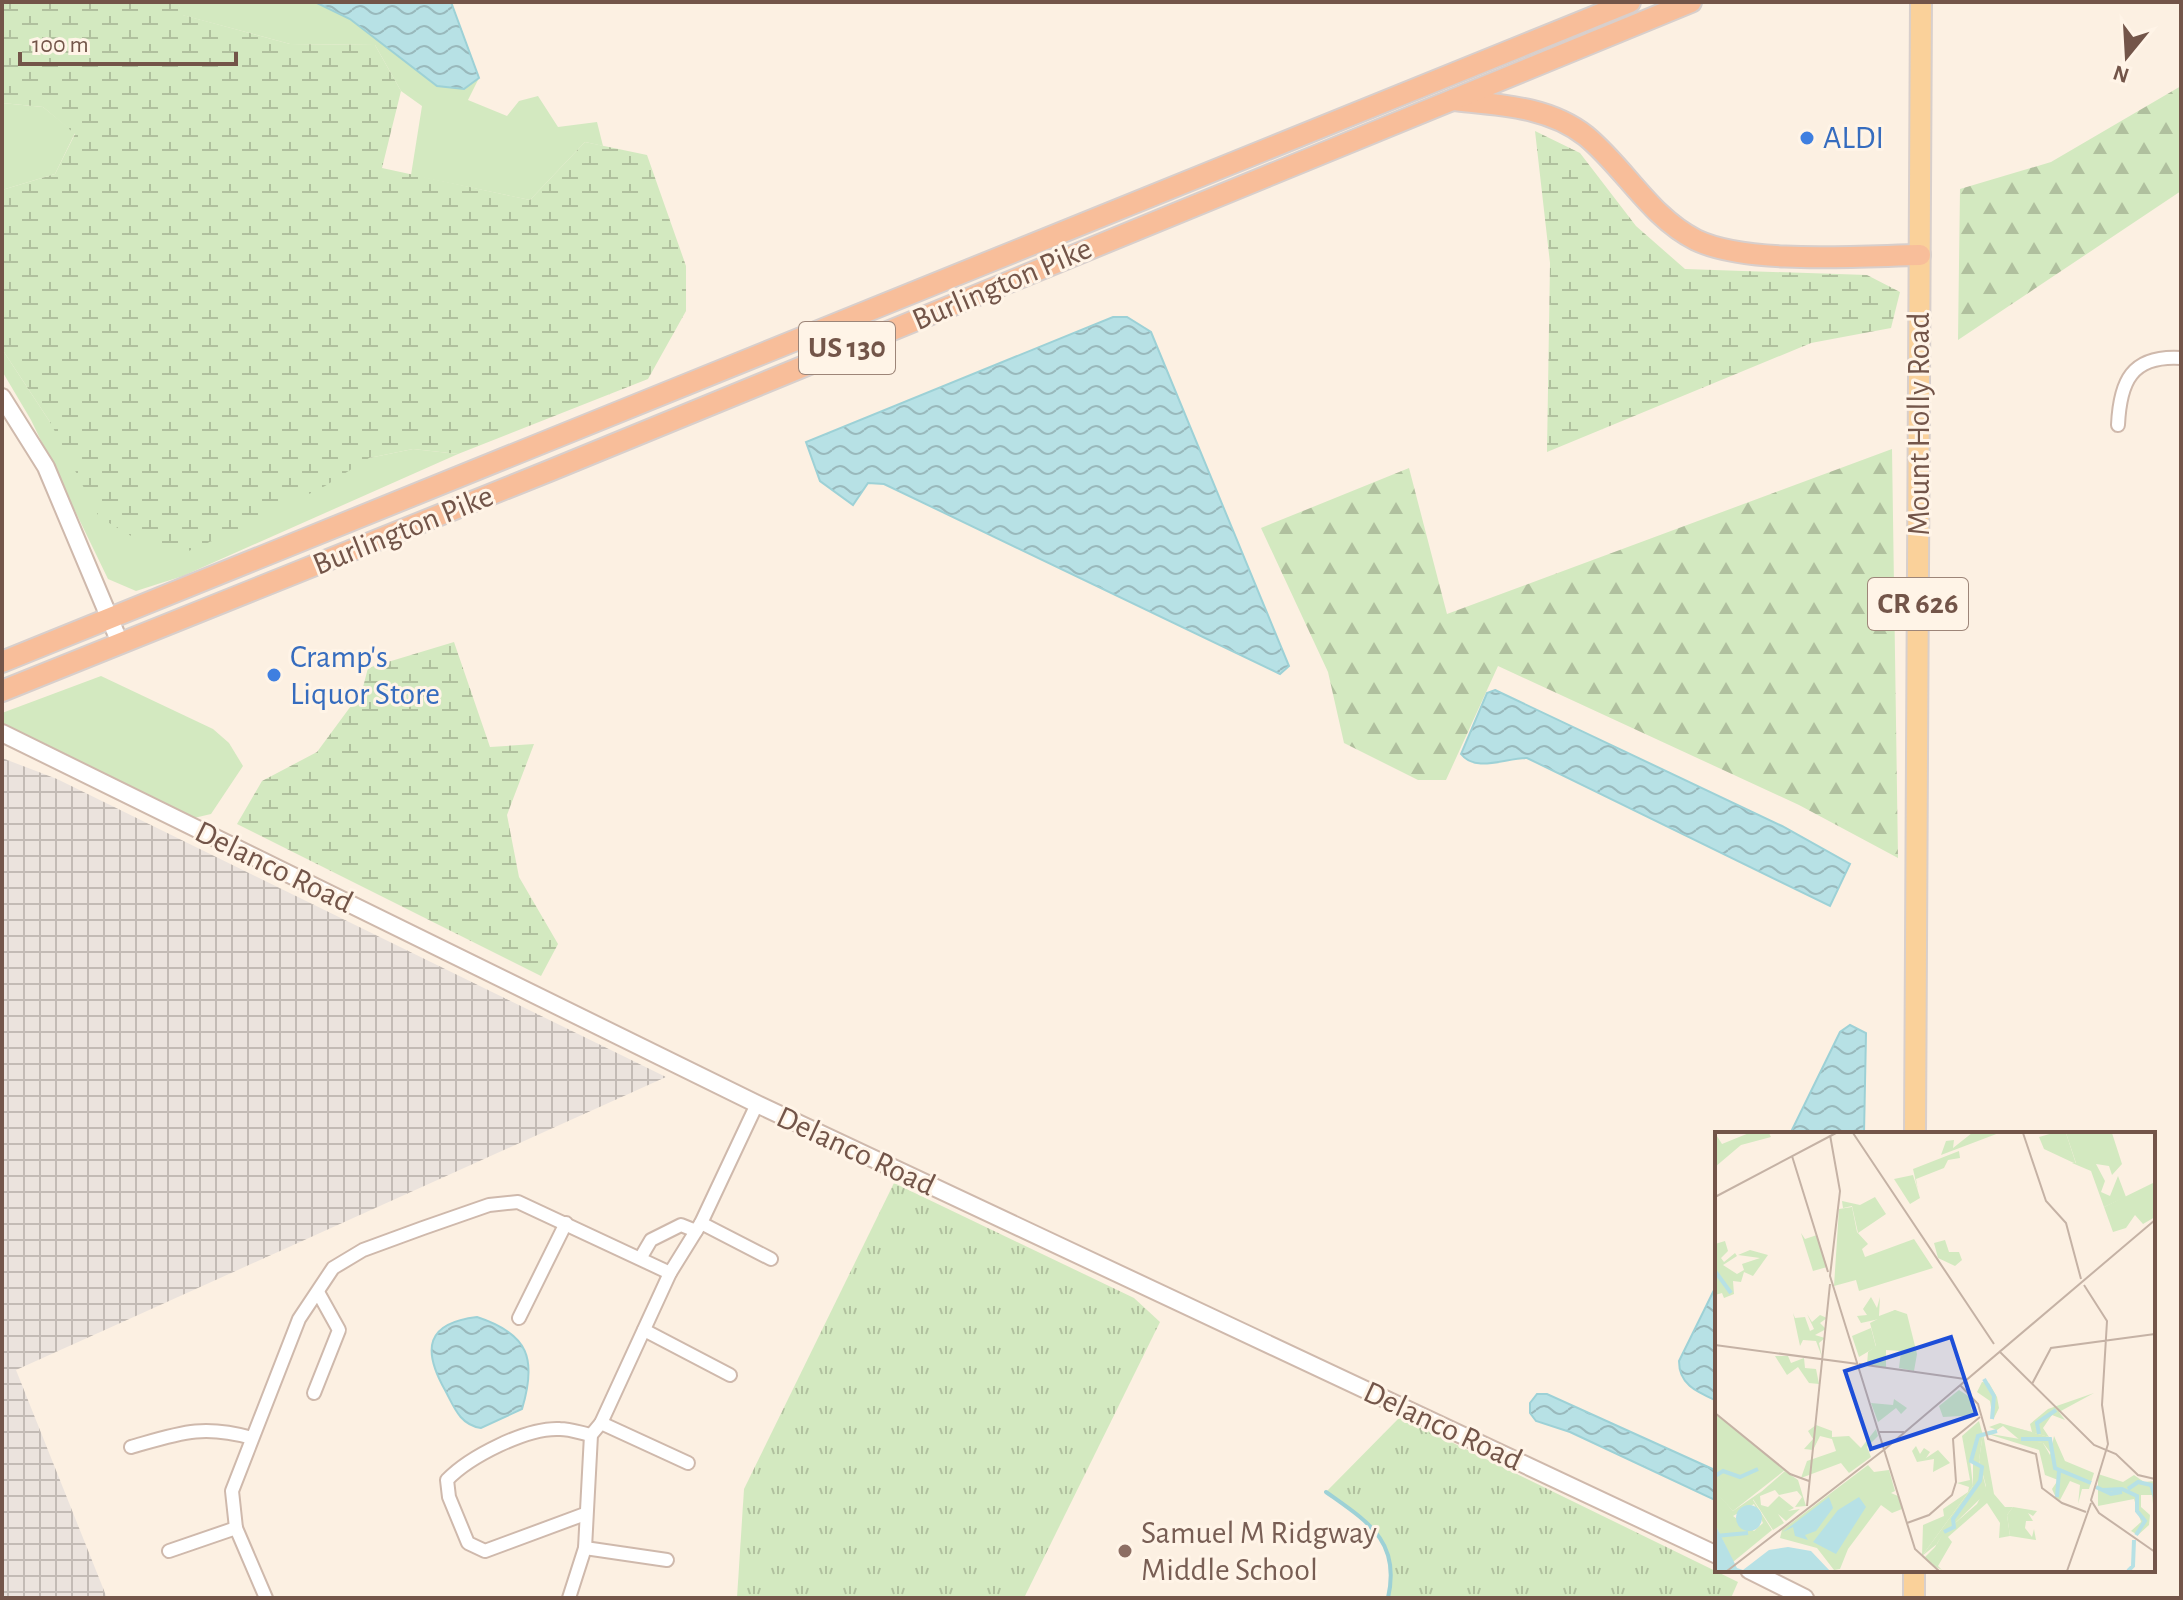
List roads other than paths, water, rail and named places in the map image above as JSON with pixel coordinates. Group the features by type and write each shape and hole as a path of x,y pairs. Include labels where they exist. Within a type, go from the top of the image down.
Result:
{"highway":[{"name":"Burlington Pike","path":"2,662 1630,2"},
{"name":"Burlington Pike","path":"2,691 572,462 1691,2"},
{"path":"1449,100 1534,110 1561,121 1585,135 1659,212 1698,241 1744,252 1920,255"}],"main road":[{"name":"Mount Holly Road","path":"1915,1132 1921,2"},
{"path":"1914,1572 1914,1598"}],"street":[{"path":"2118,425 2121,393 2132,372 2156,359 2181,358"},
{"path":"2,397 46,467 120,643"},
{"name":"Delanco Road","path":"2,733 757,1104 1715,1554"},
{"path":"569,1598 585,1548 591,1435 601,1423 670,1273 698,1227 757,1104"},
{"path":"266,1598 236,1528 232,1491 299,1319 319,1294 333,1268 363,1250 489,1205 518,1202 670,1273"},
{"path":"519,1318 566,1223"},
{"path":"641,1257 651,1240 681,1225 698,1227 771,1259"},
{"path":"314,1393 339,1330 319,1294"},
{"path":"644,1330 730,1375"},
{"path":"601,1423 688,1463"},
{"path":"585,1514 485,1551 468,1543 449,1497 447,1480 462,1463 520,1437 558,1428 591,1435"},
{"path":"131,1447 184,1432 217,1429 252,1438"},
{"path":"169,1551 236,1528"},
{"path":"585,1548 667,1560"},
{"path":"1753,1572 1805,1598"}],"water":[{"path":"315,2 451,2 479,78 464,89 437,86 350,19"},
{"path":"1113,317 1127,317 1151,332 1289,666 1280,674 884,484 868,483 853,505 820,481 806,442"},
{"path":"1495,690 1782,826 1850,864 1830,906 1527,758 1483,764 1467,760 1461,754 1487,693"},
{"path":"1850,1025 1866,1033 1864,1132 1791,1132 1840,1032"},
{"path":"1715,1288 1715,1400 1686,1382 1679,1361"},
{"path":"477,1317 518,1340 525,1351 529,1376 522,1409 481,1428 468,1423 455,1409 438,1375 432,1350 433,1340 447,1325"},
{"path":"1537,1394 1547,1394 1715,1470 1715,1500 1570,1432 1536,1421 1530,1413 1530,1403"}],"waterway":[{"path":"1326,1492 1378,1535 1390,1562 1388,1598"}],"place":[{"name":"ALDI","path":"1807,138"},
{"name":"Cramp's Liquor Store","path":"274,675"},
{"name":"Samuel M Ridgway Middle School","path":"1125,1551"}]}
